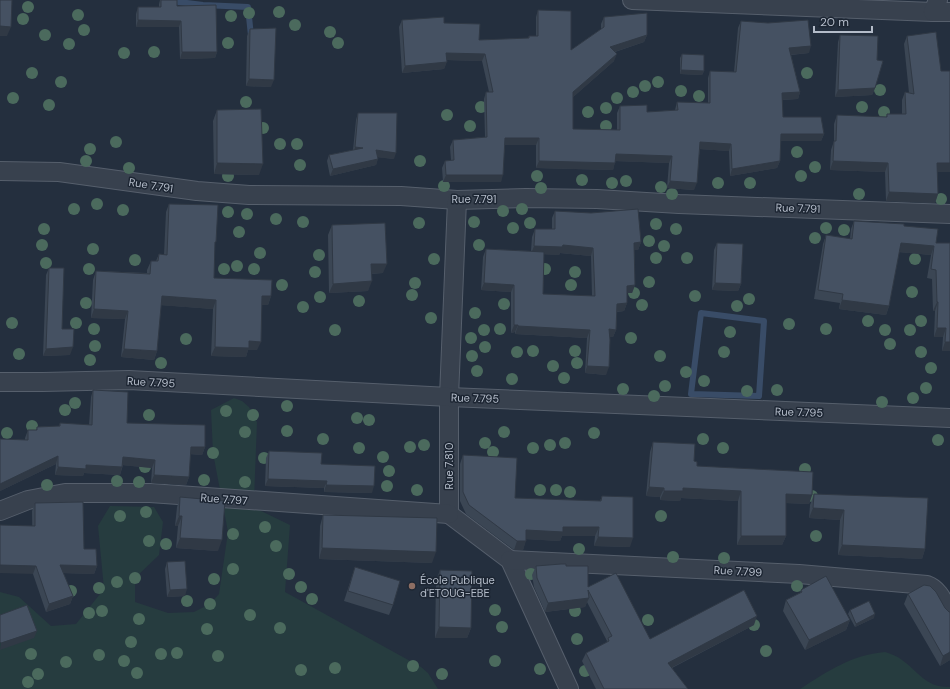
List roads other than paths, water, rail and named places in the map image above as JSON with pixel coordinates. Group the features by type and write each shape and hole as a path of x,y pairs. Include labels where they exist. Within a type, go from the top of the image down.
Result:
{"street":[{"path":"632,0 940,8"},
{"name":"Rue 7.791","path":"0,171 59,172 196,191 234,194 401,196 457,200 526,198 597,199 679,204 950,214"},
{"name":"Rue 7.810","path":"449,514 449,397 457,200"},
{"name":"Rue 7.795","path":"0,382 129,380 449,397 950,418"},
{"name":"Rue 7.797","path":"0,511 28,500 64,493 142,493 449,514"},
{"path":"449,514 510,560 569,689"},
{"name":"Rue 7.799","path":"510,560 799,574 927,585 936,590 950,613"}],"waterway":[{"path":"163,0 203,5 248,7 251,36"},
{"path":"701,313 764,321 759,396 691,394 701,313"}],"place":[{"name":"École Publique d'ETOUG-EBE","path":"412,586"}]}
